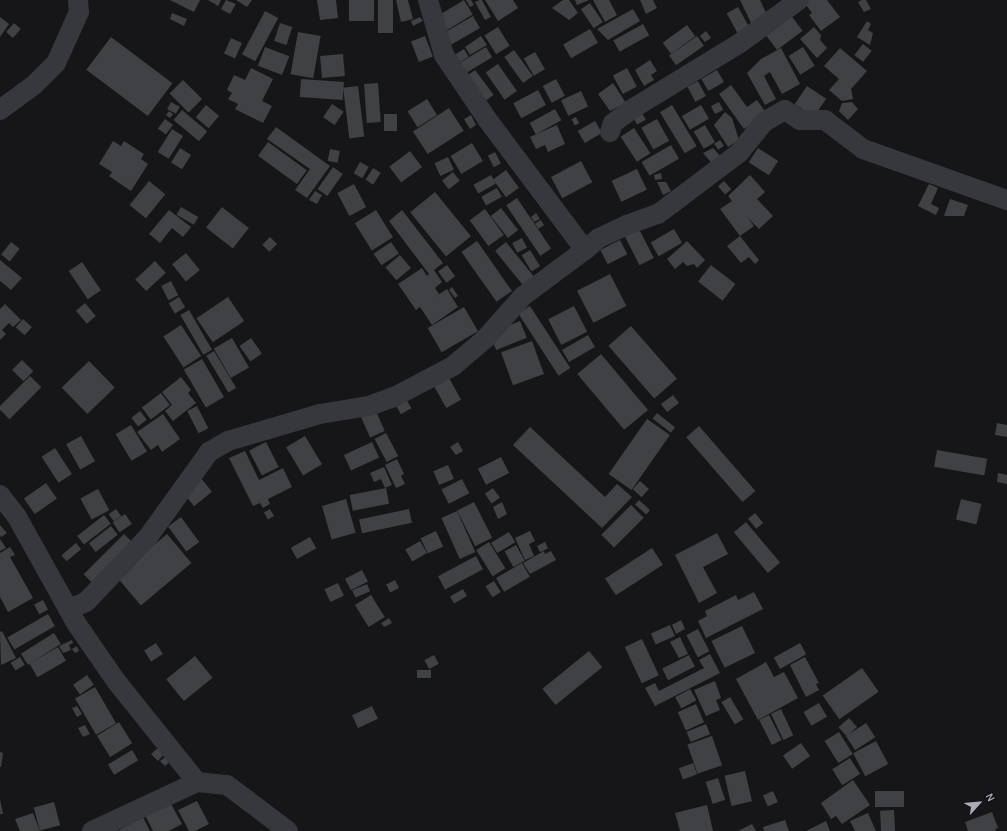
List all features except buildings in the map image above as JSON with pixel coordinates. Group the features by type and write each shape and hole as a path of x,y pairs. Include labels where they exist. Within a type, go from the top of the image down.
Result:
{"street":[{"path":"0,110 34,85 56,63 79,12 78,0"},
{"path":"428,0 444,55 487,119 585,250"},
{"path":"610,132 613,124 632,109 740,43 799,0"},
{"path":"68,609 86,602 148,538 209,452 228,441 313,416 369,406 394,396 453,366 485,339 523,296 599,238 613,231 658,214 739,152 764,122 785,110 800,120 825,120 863,149 1007,200"},
{"path":"0,495 17,517 68,609 116,681 197,782"},
{"path":"92,831 197,782 227,785 288,831"}]}
